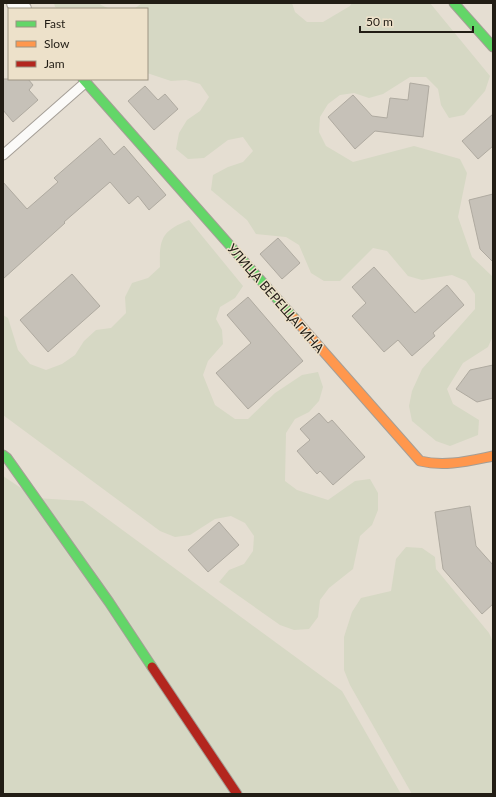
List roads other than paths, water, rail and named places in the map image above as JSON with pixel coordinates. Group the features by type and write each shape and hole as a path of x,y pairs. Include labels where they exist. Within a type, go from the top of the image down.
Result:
{"street":[{"path":"454,3 493,47"},
{"name":"УЛИЦА ВЕРЕЩАГИНА","path":"85,80 420,461 428,464 442,465 493,456"},
{"path":"3,455 11,463 109,602 237,794"}],"lane":[{"path":"3,155 85,80"}]}
